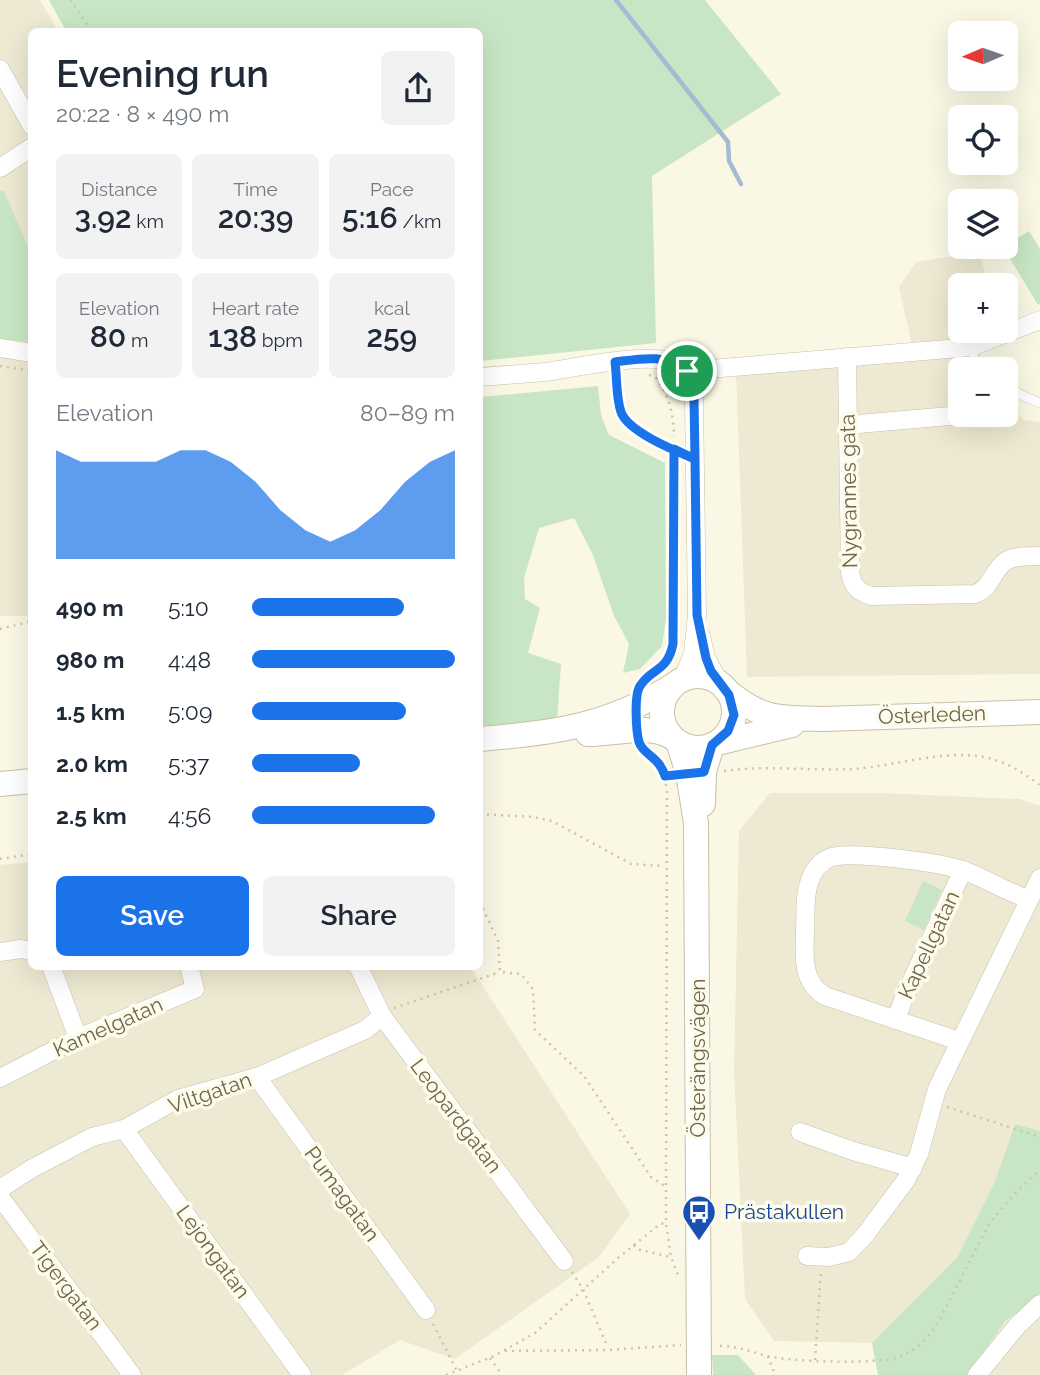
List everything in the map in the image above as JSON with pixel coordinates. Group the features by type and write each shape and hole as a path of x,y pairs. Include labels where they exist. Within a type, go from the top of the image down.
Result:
{"street":[{"path":"0,69 28,119"},
{"path":"0,168 28,150"},
{"path":"687,371 971,348 1040,320"},
{"path":"0,348 28,352"},
{"name":"Nygrannes gata","path":"847,357 850,572 851,580 861,593 872,596 975,594 988,587 1006,561 1040,556"},
{"path":"483,377 646,358 668,360 687,371 694,399 697,615 693,654 670,680 662,708 665,727 675,740"},
{"name":"Nygrannes gata","path":"847,425 948,416"},
{"path":"697,615 706,658 732,701 734,715 728,731 715,744"},
{"name":"Österleden","path":"549,733 613,717 670,680 693,677 705,677 723,687 745,706 762,713 790,718 1040,712"},
{"name":"Österleden","path":"483,739 638,730 664,733 698,748 756,732 824,719"},
{"name":"Österängsvägen","path":"675,740 688,773 696,837 699,1375"},
{"name":"Österängsvägen","path":"708,1375 704,772 715,744"},
{"path":"0,785 28,782"},
{"name":"Kapellgatan","path":"959,1041 819,992 809,979 804,949 806,903 811,878 821,863 836,856 914,862 963,870 1029,899"},
{"name":"Kapellgatan","path":"896,1020 963,870"},
{"path":"814,1256 838,1256 856,1246 914,1168 932,1103 959,1041 1040,878"},
{"path":"0,951 28,950"},
{"path":"52,970 78,1038"},
{"name":"Kamelgatan","path":"0,1078 78,1038 195,989 190,970"},
{"name":"Leopardgatan","path":"360,970 382,1016 564,1261"},
{"name":"Viltgatan","path":"0,1189 32,1168 92,1137 124,1129 178,1100 257,1077 365,1030 382,1016"},
{"name":"Pumagatan","path":"257,1077 426,1310"},
{"name":"Lejongatan","path":"124,1129 302,1375"},
{"path":"800,1132 853,1151 914,1168"},
{"name":"Tigergatan","path":"0,1197 132,1375"},
{"path":"977,1375 1017,1326 1040,1304"}],"lane":[{"path":"971,348 974,357"},
{"path":"615,362 621,412 629,424 695,459"},
{"path":"1018,393 1040,403"}],"path":[{"path":"70,0 89,28"},
{"path":"0,366 28,370"},
{"path":"648,375 659,382 670,405 674,428 674,634 666,664 670,680"},
{"path":"0,629 28,622"},
{"path":"638,730 641,747 660,763 665,776 668,809 665,866 666,1223 671,1257 681,1284"},
{"path":"704,772 741,768 856,769 935,757 969,756 996,759 1040,785"},
{"path":"483,814 534,817 552,821 631,864 665,866"},
{"path":"0,859 28,855"},
{"path":"483,908 498,941 499,972"},
{"path":"382,1016 399,1005 499,972 521,974 533,989 535,1030 584,1076 652,1177 666,1186"},
{"path":"932,1103 1040,1137"},
{"path":"720,1346 744,1348 768,1356 815,1360 898,1358 918,1347 931,1334 940,1319 990,1222 1040,1170"},
{"path":"446,1375 490,1357 535,1333 634,1245 660,1224 666,1223"},
{"path":"634,1245 637,1250 671,1257"},
{"path":"814,1256 815,1360"},
{"path":"564,1261 583,1289 609,1350"},
{"path":"426,1310 457,1371"},
{"path":"502,1351 609,1350 681,1345"},
{"path":"768,1356 775,1375"},
{"path":"490,1357 502,1375"}],"shaded area":[{"path":"0,0 40,0 56,28 28,28 28,247 4,191 0,190"},
{"path":"948,257 981,259 985,273 948,273 948,343 963,343 965,357 948,357 948,427 1018,427 1018,414 1024,420 1040,422 1040,674 747,677 736,372 915,359 899,287 916,262"},
{"path":"0,339 28,342 28,616 0,616"},
{"path":"770,793 880,793 1020,799 1040,806 1040,1131 1015,1124 995,1181 958,1256 872,1343 774,1341 745,1299 734,1071 739,831"},
{"path":"28,862 28,970 473,970 630,1214 599,1257 455,1359 400,1340 342,1375 0,1375 0,865"},
{"path":"1040,1297 1040,1375 969,1375 1005,1321"}],"green space":[{"path":"49,0 705,0 781,94 652,176 656,343 483,361 483,28 64,28"},
{"path":"0,190 4,191 28,247 28,342 0,339"},
{"path":"1029,231 1040,249 1038,305 1010,259 1018,259 1018,238"},
{"path":"598,386 601,415 609,435 665,463 666,618 662,646 640,669 623,673 629,644 614,616 593,555 574,518 539,528 524,578 525,599 540,608 528,653 561,664 557,720 483,726 483,397"},
{"path":"923,881 942,890 924,930 905,921"},
{"path":"1015,1124 1040,1131 1040,1297 1005,1321 969,1375 878,1375 872,1343 958,1256 995,1181"},
{"path":"712,1355 738,1355 756,1375 713,1375"}],"waterway":[{"path":"616,0 728,142 729,161 741,184"}],"place":[{"name":"Prästakullen","path":"699,1242"}],"route":[{"path":"687,371 668,360 646,358 615,362 621,412 629,424 647,436 695,459 697,615 706,658 711,671 732,701 734,715 725,736 712,745 704,772 665,776 660,763 641,747 639,742 636,700 637,692 645,680 666,664 673,644 674,449 695,459 694,399 687,371"}]}
